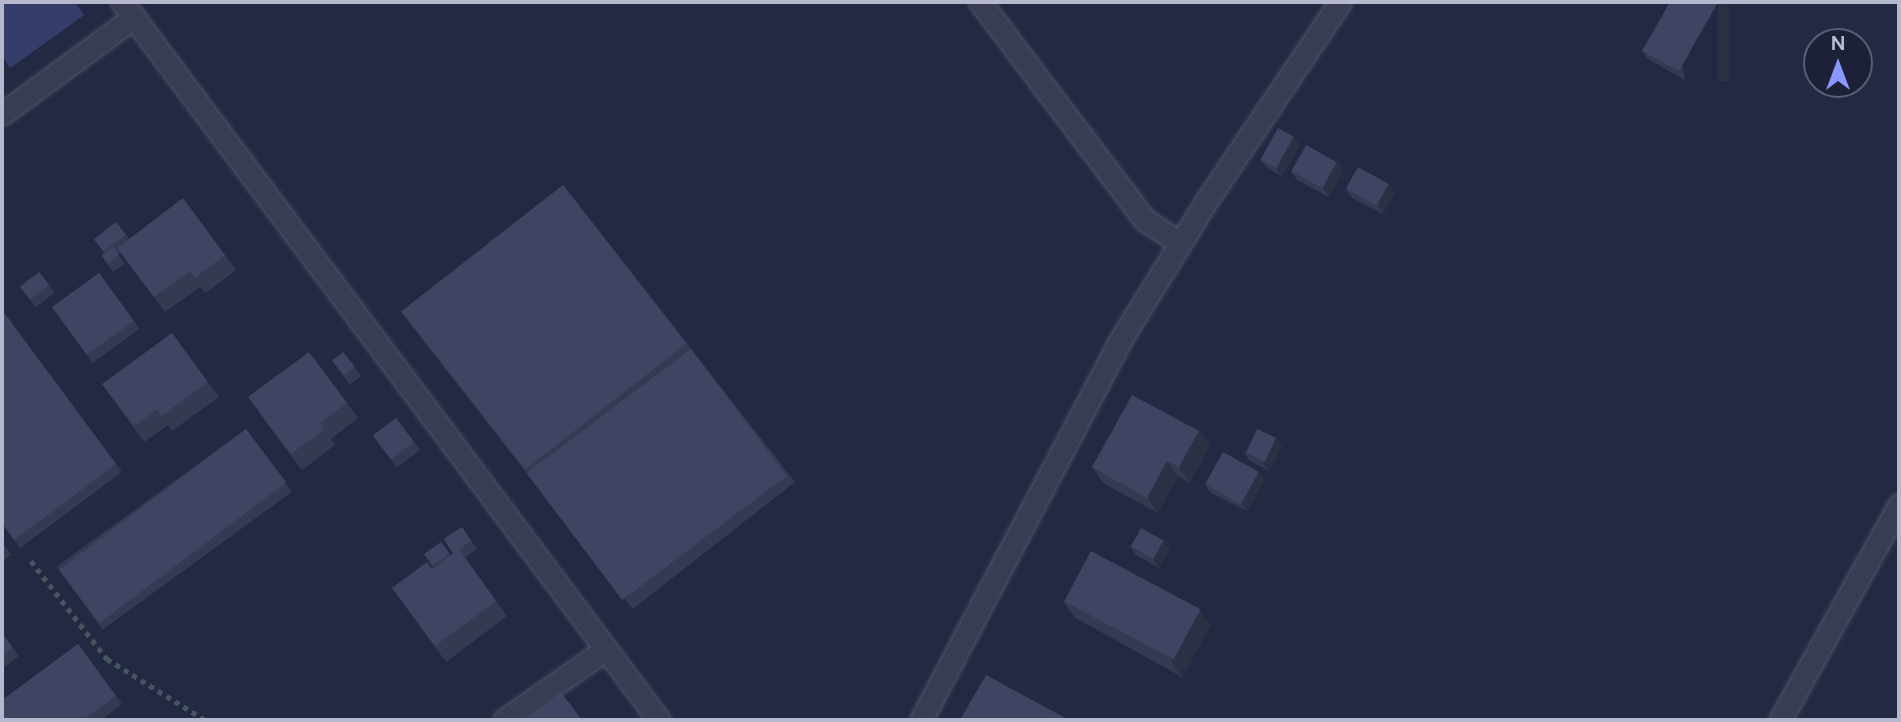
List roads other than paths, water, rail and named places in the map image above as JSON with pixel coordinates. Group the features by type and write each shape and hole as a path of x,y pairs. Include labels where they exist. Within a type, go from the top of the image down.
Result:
{"street":[{"path":"980,2 1145,220 1180,243"},
{"path":"920,720 1078,416 1180,243 1340,2"},
{"path":"2,114 128,9 659,720"},
{"path":"1780,720 1899,505"},
{"path":"504,720 606,649"}],"water":[{"path":"2,2 75,2 84,15 10,68 2,56"}]}
